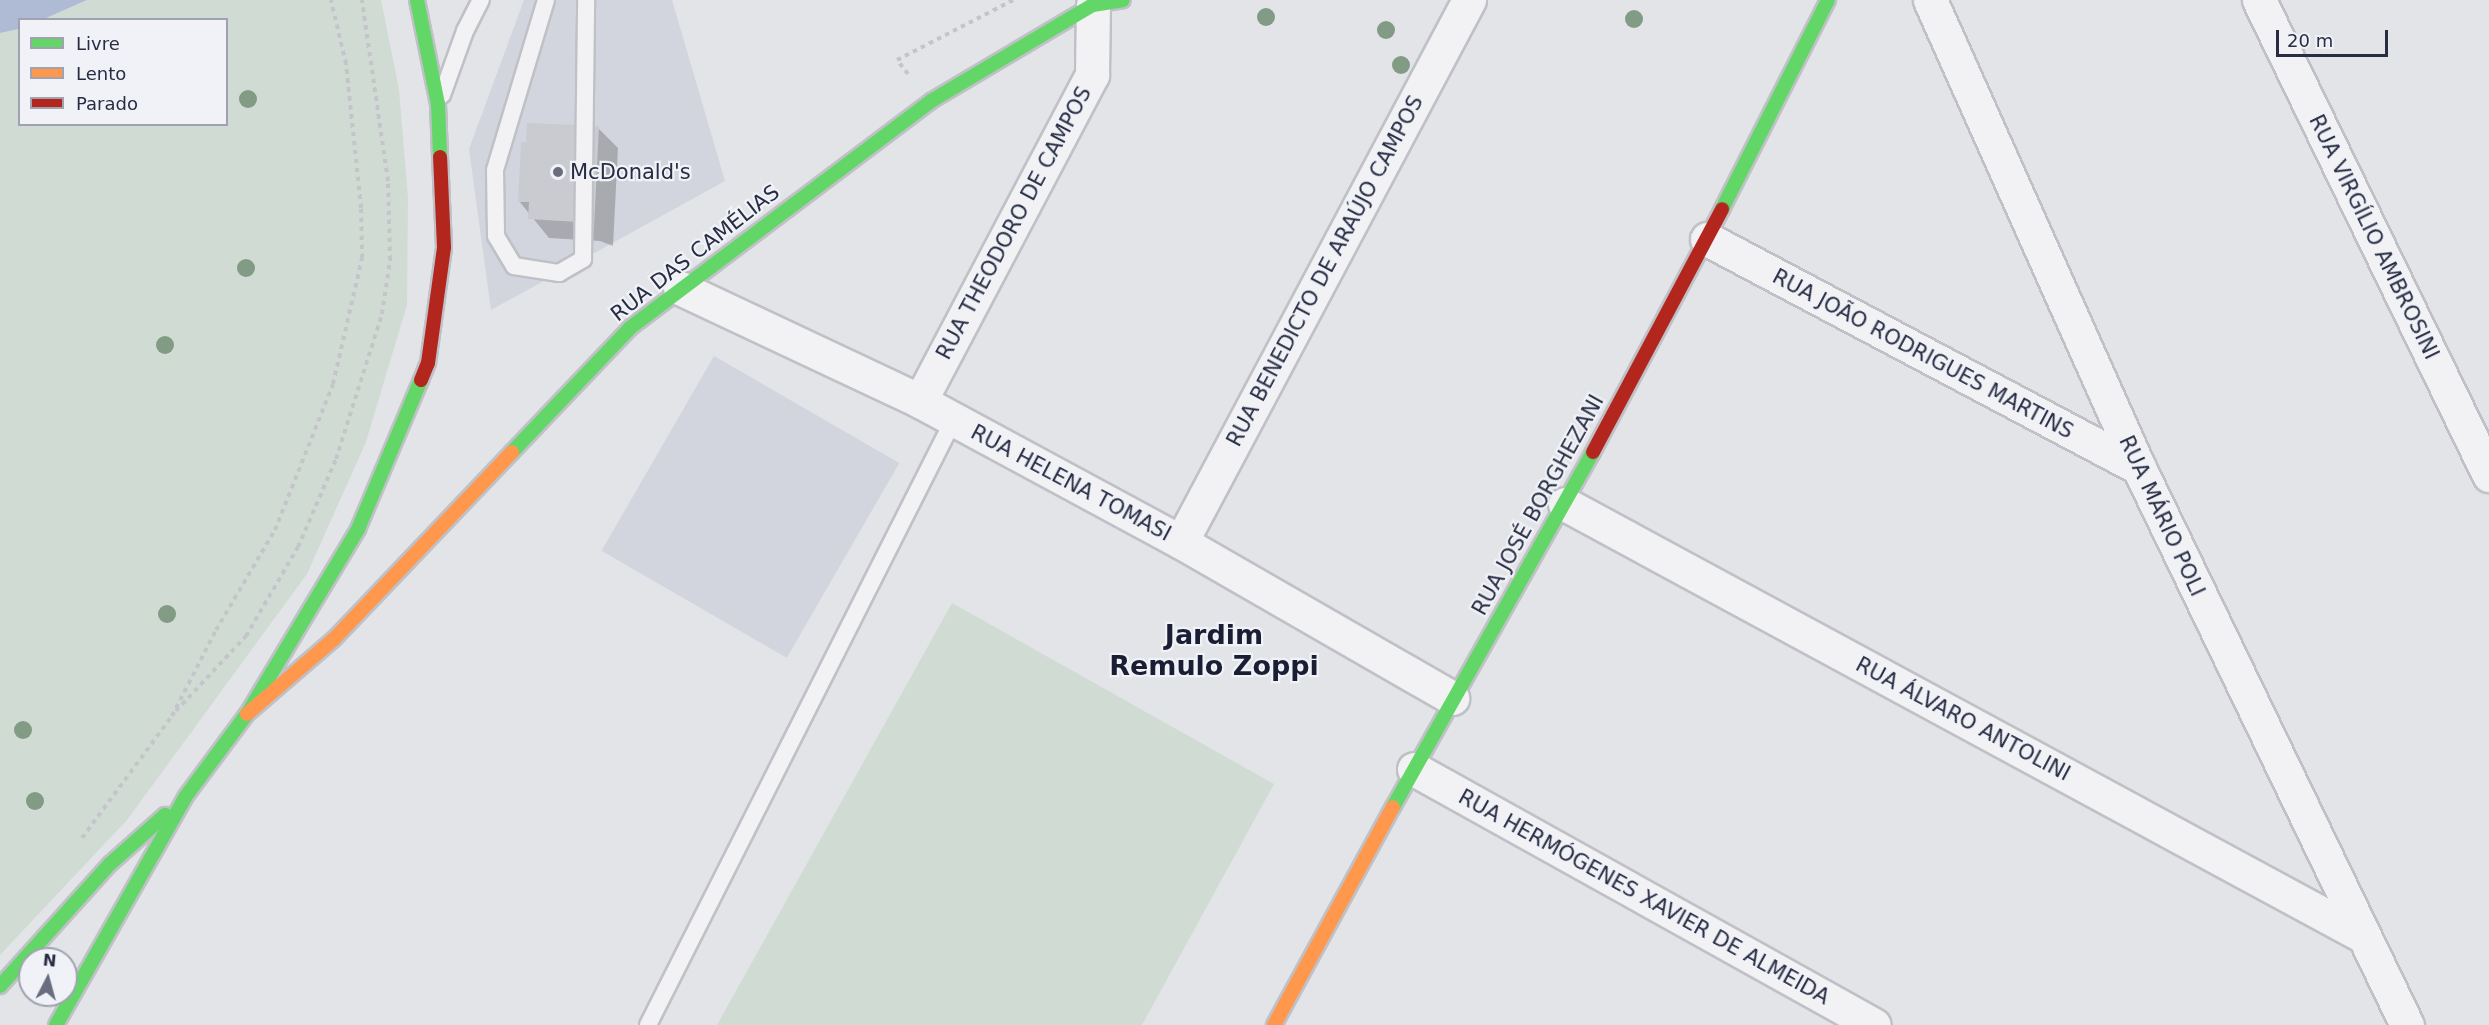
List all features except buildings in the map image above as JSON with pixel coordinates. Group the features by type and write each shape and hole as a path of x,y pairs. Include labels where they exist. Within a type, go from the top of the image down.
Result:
{"main road":[{"path":"56,1025 186,796 247,714 358,529 428,363 444,246 438,104 417,0"},
{"name":"RUA JOSÉ BORGHEZANI","path":"1274,1025 1452,698 1565,504 1707,239 1828,0"},
{"name":"RUA DAS CAMÉLIAS","path":"247,714 334,639 630,328 680,288 931,101 1103,2"},
{"path":"0,986 110,864 186,796"}],"street":[{"name":"RUA BENEDICTO DE ARAÚJO CAMPOS","path":"1182,542 1469,0"},
{"name":"RUA MÁRIO POLI","path":"1930,0 2139,468 2361,935 2407,1025"},
{"name":"RUA VIRGÍLIO AMBROSINI","path":"2259,0 2489,475"},
{"name":"RUA THEODORO DE CAMPOS","path":"920,401 1092,75 1103,2"},
{"name":"RUA JOÃO RODRIGUES MARTINS","path":"1707,239 2139,468"},
{"name":"RUA HELENA TOMASI","path":"680,288 954,419 1182,542 1452,698"},
{"name":"RUA ÁLVARO ANTOLINI","path":"1565,504 2361,935"},
{"name":"RUA HERMÓGENES XAVIER DE ALMEIDA","path":"1414,769 1874,1025"}],"lane":[{"path":"438,104 465,31 481,0"},
{"path":"546,0 495,170 496,236 514,266 559,273 583,259 586,0"},
{"path":"648,1025 954,419"}],"path":[{"path":"171,716 216,630 275,530 333,384 353,304 362,258 361,208 346,64 331,0"},
{"path":"75,848 171,716 246,636 298,547 336,459 382,314 390,260 388,181 362,0"},
{"path":"931,101 897,60 1013,0"}],"shaded area":[{"path":"87,0 381,0 399,89 408,198 407,305 366,442 307,574 127,820 0,955 0,33 18,29 18,126 228,126 228,18 46,18"},
{"path":"524,0 672,0 725,181 491,310 469,149"},
{"path":"714,356 899,463 787,658 602,551"},
{"path":"952,603 1274,784 1142,1025 717,1025"}],"water":[{"path":"0,0 87,0 46,18 18,18 18,29 0,33"}],"traffic: fast":[{"path":"417,0 438,104 440,157"},
{"path":"512,452 630,328 931,101 1093,5 1123,0"},
{"path":"1722,209 1828,0"},
{"path":"56,1025 186,796 247,714 358,529 421,380"},
{"path":"1393,807 1593,452"},
{"path":"0,986 110,864 165,815"}],"traffic: slow":[{"path":"247,714 334,639 512,452"},
{"path":"1274,1025 1393,807"}],"traffic: jam":[{"path":"421,380 428,363 444,247 440,157"},
{"path":"1593,452 1722,209"}],"place":[{"name":"McDonald's","path":"558,172"}],"district":[{"name":"Jardim Remulo Zoppi","path":"1214,650"}]}
